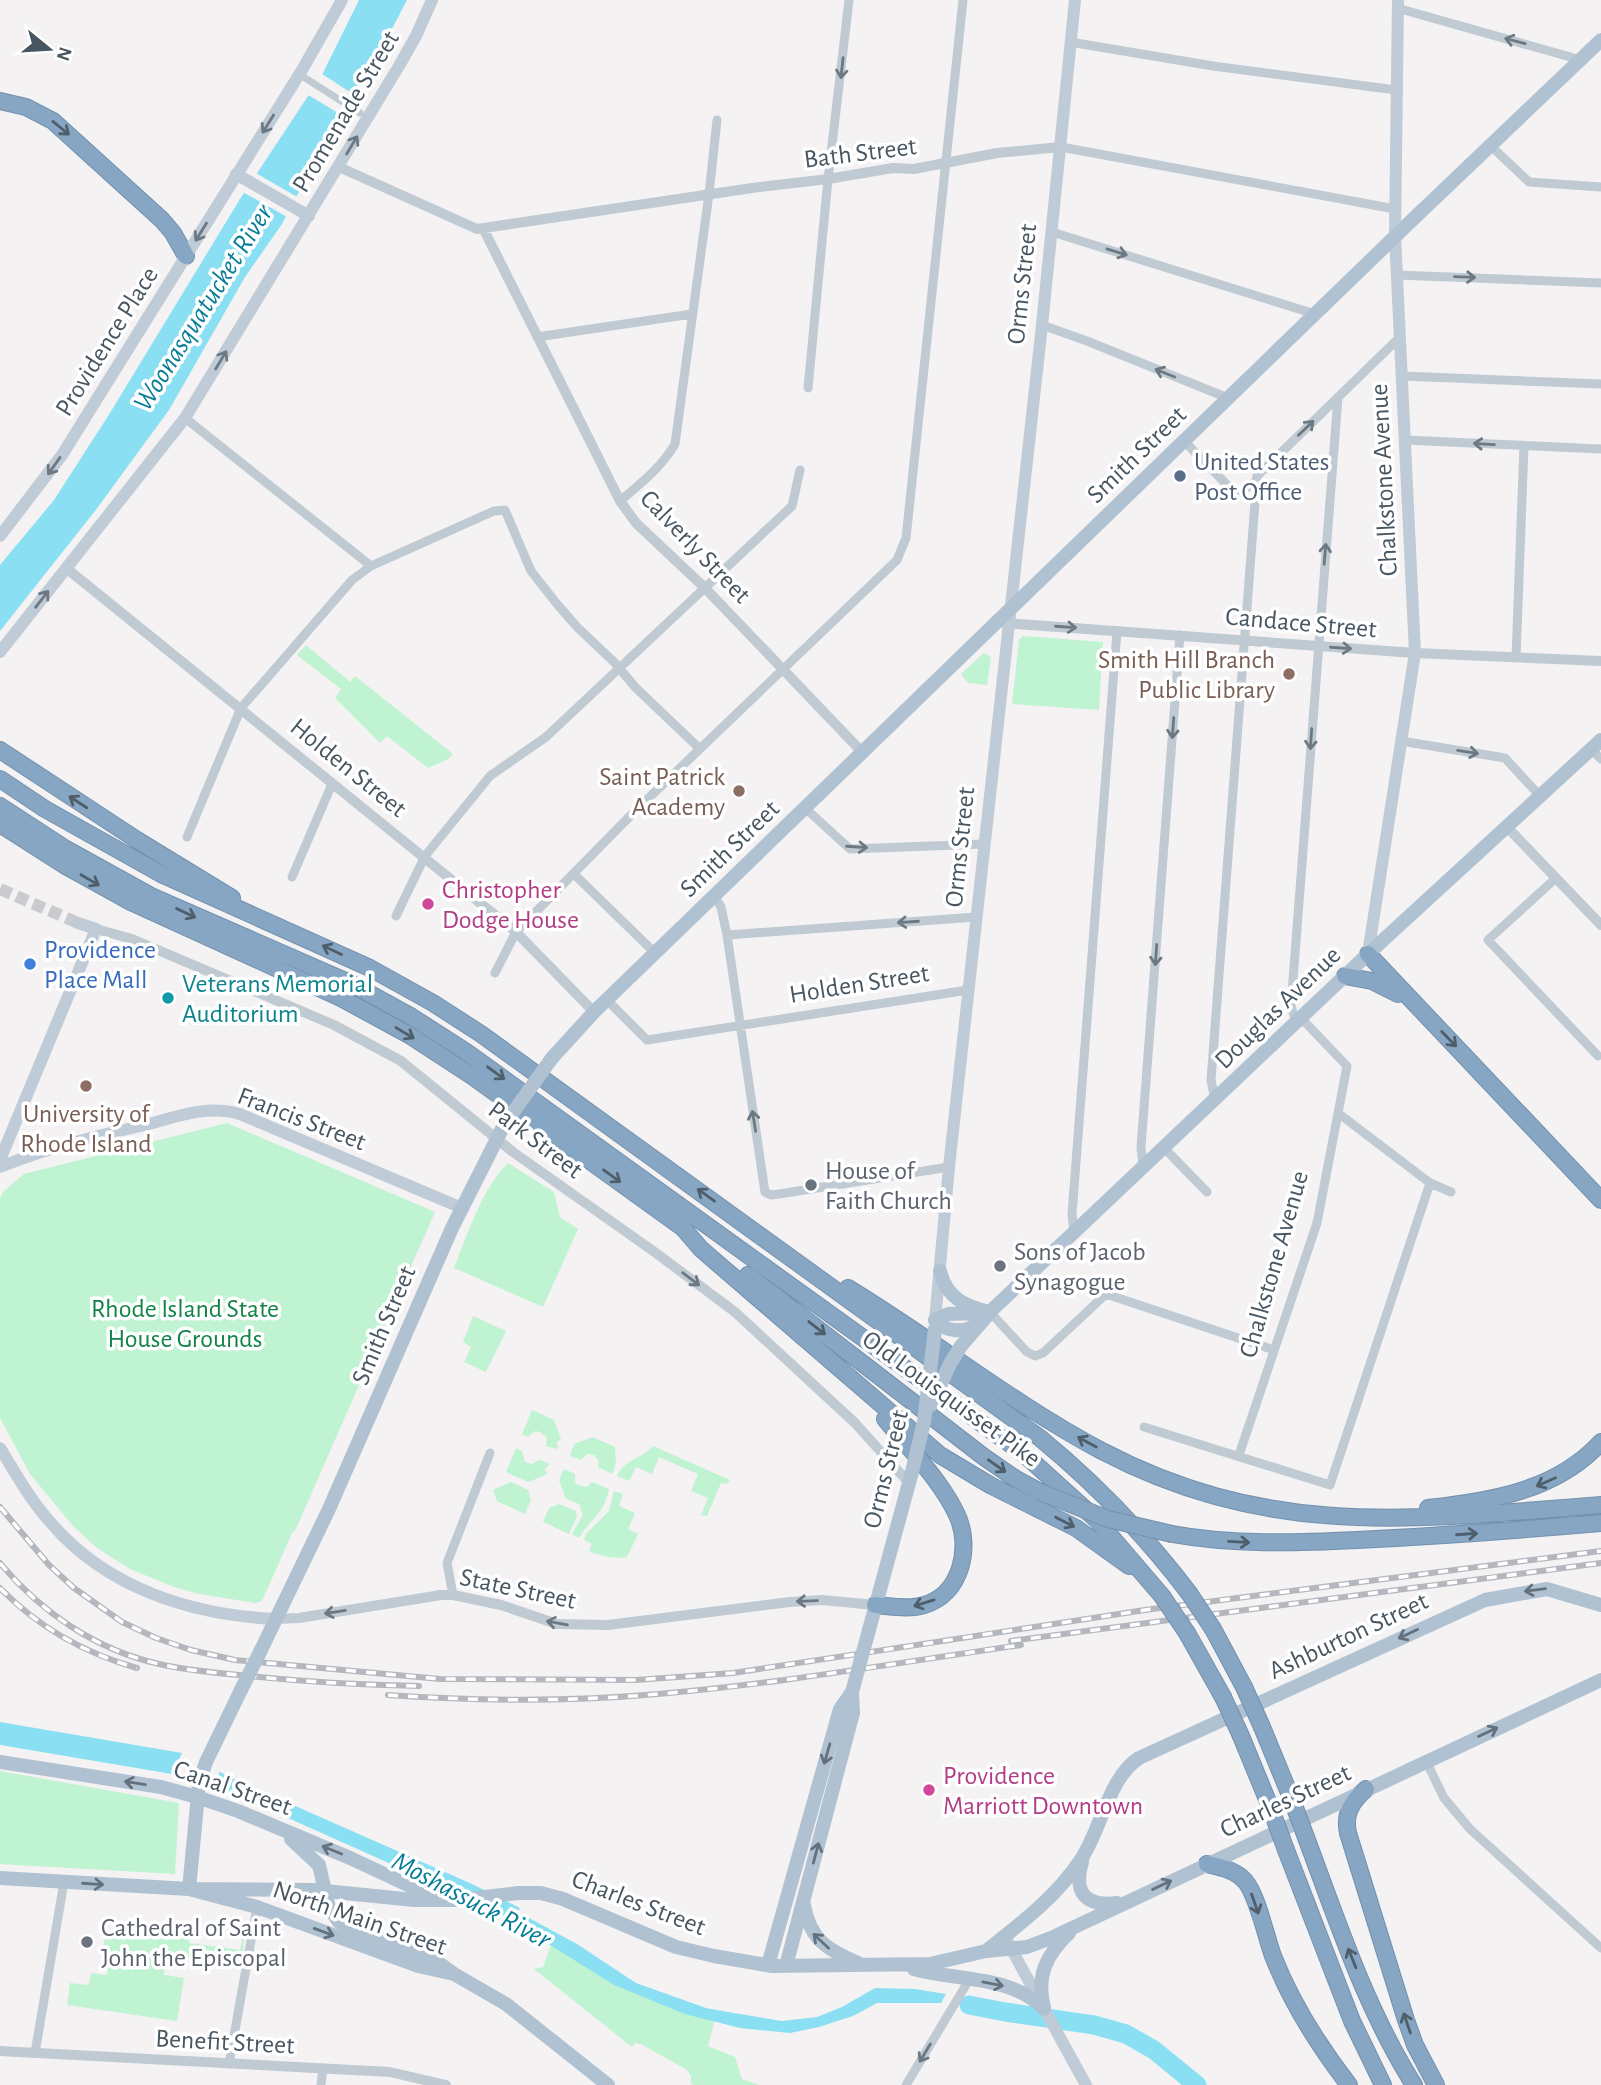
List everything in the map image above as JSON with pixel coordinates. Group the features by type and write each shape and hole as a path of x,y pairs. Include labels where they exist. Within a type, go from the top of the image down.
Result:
{"highway":[{"path":"0,101 36,111 62,128 162,220 186,256"},
{"path":"0,751 137,840 282,928"},
{"path":"0,779 54,814 169,878 370,968 450,1013 1016,1420 1070,1463 1126,1516 1189,1593 1213,1629 1262,1727 1368,1997 1414,2085"},
{"path":"0,806 66,849 134,887 203,921 342,980 397,1009 465,1051 1024,1454 1096,1519 1162,1596 1187,1633 1223,1697 1271,1809 1352,2021 1383,2085"},
{"path":"0,824 148,911 341,998 409,1035 472,1076 683,1228 701,1249 940,1455 980,1480 1083,1532 1162,1596"},
{"path":"0,830 32,845"},
{"path":"1368,954 1601,1200"},
{"path":"1345,976 1378,984 1422,1011"},
{"name":"Old Louisquisset Pike","path":"683,1228 1016,1479 1040,1492 1108,1519 1171,1534 1241,1542 1448,1535 1601,1523"},
{"name":"Old Louisquisset Pike","path":"761,1235 903,1322 1042,1416 1115,1457 1182,1486 1226,1500 1291,1513 1347,1518 1422,1518 1601,1505"},
{"path":"855,1382 942,1491 957,1515 963,1533 960,1571 939,1598 916,1607 875,1605"},
{"path":"1347,1518 1456,1505 1523,1491 1568,1471 1601,1442"},
{"path":"1366,1789 1349,1810 1346,1820 1348,1833 1405,2020 1436,2085"},
{"path":"1207,1864 1234,1873 1248,1884 1273,1957 1299,2012 1319,2045 1349,2085"}],"main road":[{"name":"Providence Place","path":"0,536 62,455 186,256 242,177 342,0"},
{"name":"Promenade Street","path":"0,652 185,418 399,66 432,0"},
{"name":"Orms Street","path":"786,1966 853,1713 852,1692 924,1422 1005,619 1042,325 1075,0"},
{"name":"Chalkstone Avenue","path":"1368,954 1415,653 1395,236 1398,4"},
{"name":"Smith Street","path":"189,1889 198,1791 206,1762 329,1509 462,1208 504,1125 552,1058 594,1012 804,808 1005,619 1228,398 1601,40"},
{"path":"242,177 309,216"},
{"name":"Douglas Avenue","path":"924,1422 946,1371 961,1346 985,1318 1368,954 1540,796 1598,749"},
{"name":"Park Street","path":"78,923 96,929"},
{"path":"0,1160 96,929"},
{"name":"Francis Street","path":"0,1167 71,1142 194,1113 220,1110 240,1114 462,1208"},
{"path":"940,1271 944,1285 955,1299 985,1318"},
{"path":"935,1324 948,1314 985,1318"},
{"path":"0,1448 51,1523 72,1546 108,1572 147,1593 173,1602 243,1618 276,1619"},
{"name":"Ashburton Street","path":"1086,1851 1125,1770 1143,1756 1485,1600 1547,1589 1601,1605"},
{"name":"Charles Street","path":"189,1889 326,1891 401,1900 467,1900 518,1893 551,1895 676,1947 714,1956 786,1966 937,1963 1008,1943 1034,1944 1078,1926 1601,1680"},
{"name":"Orms Street","path":"768,1965 840,1709 852,1692"},
{"name":"Canal Street","path":"0,1762 198,1791 439,1899"},
{"name":"North Main Street","path":"266,1823 292,1839 315,1859 322,1871 330,1911 342,1924 429,1957 506,2004 608,2085"},
{"path":"1086,1851 1078,1879 1085,1897 1103,1904 1130,1900"},
{"path":"1086,1851 1056,1891 1008,1943 1086,2085"},
{"name":"North Main Street","path":"0,1878 189,1889 257,1908 418,1966 454,1974"},
{"path":"804,1897 813,1934 833,1951 863,1965"},
{"path":"1044,2009 1040,1986 1045,1962 1055,1947 1078,1926"},
{"path":"902,1965 928,1973 1015,1989 1032,1998 1044,2009"}],"street":[{"path":"808,388 849,0"},
{"path":"495,974 516,932 700,749 897,560 903,551 963,0"},
{"path":"1398,4 1581,60"},
{"path":"1070,42 1213,66 1396,90"},
{"path":"302,76 357,111"},
{"path":"620,500 658,467 675,444 717,120"},
{"path":"1491,146 1529,182 1601,187"},
{"name":"Bath Street","path":"339,167 477,229 709,194 828,180 893,168 914,169 997,153 1061,147 1395,209"},
{"name":"Calverly Street","path":"483,228 620,500 636,523 705,588 862,752"},
{"path":"1052,232 1315,314"},
{"path":"1397,275 1601,283"},
{"path":"537,337 692,314"},
{"path":"1042,325 1228,398"},
{"path":"1184,441 1237,495 1400,337"},
{"path":"1402,376 1601,384"},
{"path":"1299,1020 1291,1006 1338,397"},
{"path":"185,418 371,566"},
{"path":"1405,440 1601,449"},
{"path":"1516,657 1524,446"},
{"path":"396,916 425,856 489,776 547,737 792,506 800,470"},
{"path":"1215,1100 1211,1080 1257,478"},
{"path":"187,837 241,708 352,580 371,566 494,511 505,510 531,571 577,627 700,749"},
{"name":"Holden Street","path":"66,568 516,932 594,1012"},
{"name":"Candace Street","path":"1005,619 1117,631 1415,653 1601,661"},
{"path":"1074,1233 1072,1214 1117,631"},
{"path":"1143,1168 1141,1147 1180,635"},
{"path":"1401,741 1505,758 1540,796"},
{"path":"292,877 332,783"},
{"path":"804,808 850,849 984,844"},
{"path":"1507,827 1601,925"},
{"path":"574,874 655,953"},
{"path":"1556,878 1488,940 1598,1056"},
{"path":"714,896 721,906 727,935 763,1188 771,1195 949,1167"},
{"path":"727,935 976,917"},
{"name":"Park Street","path":"96,929 144,944 323,1021 377,1046 418,1073 496,1139 664,1259 760,1333 910,1477"},
{"name":"Holden Street","path":"607,1000 648,1040 968,989"},
{"name":"Chalkstone Avenue","path":"1239,1455 1317,1223 1347,1066 1299,1020"},
{"path":"1338,1113 1430,1183 1451,1192"},
{"path":"1164,1148 1207,1192"},
{"path":"1144,1427 1330,1485 1430,1183"},
{"path":"985,1318 1035,1356 1043,1353 1106,1294 1274,1350"},
{"path":"453,1595 447,1563 490,1453"},
{"name":"State Street","path":"276,1619 299,1618 441,1595 501,1605 557,1624 578,1626 607,1625 790,1602 822,1600 875,1605"},
{"path":"1426,1761 1444,1798 1470,1829 1601,1948"},
{"path":"35,2053 64,1882"},
{"path":"229,2064 257,1908"},
{"path":"906,2085 969,1980"},
{"name":"Benefit Street","path":"0,2051 390,2072 446,2085"},
{"path":"321,2085 323,2068"}],"green space":[{"path":"1023,636 1103,642 1099,710 1012,704 1019,640"},
{"path":"306,645 350,682 355,676 453,754 428,768 387,736 380,743 335,698 341,689 297,655"},
{"path":"984,653 991,657 987,685 968,683 961,674"},
{"name":"Rhode Island State House Grounds","path":"227,1123 435,1212 295,1531 262,1601 256,1603 174,1587 130,1569 97,1548 73,1526 30,1474 0,1418 0,1198 3,1192 24,1174"},
{"path":"508,1163 554,1192 560,1217 578,1229 543,1307 454,1268 483,1199"},
{"path":"473,1316 506,1331 486,1372 464,1362 471,1347 463,1342"},
{"path":"532,1410 554,1420 561,1439 556,1443 557,1449 546,1446 547,1437 540,1432 535,1431 528,1437 522,1434"},
{"path":"593,1437 615,1447 616,1463 612,1474 598,1467 599,1461 594,1455 587,1454 581,1460 570,1456 574,1444"},
{"path":"653,1446 730,1480 727,1484 721,1483 707,1516 701,1515 708,1498 691,1491 698,1474 659,1457 652,1474 636,1467 629,1481 617,1476 624,1466"},
{"path":"516,1448 522,1451 525,1462 532,1464 539,1460 550,1464 544,1470 546,1475 528,1482 506,1472"},
{"path":"564,1469 575,1474 575,1482 578,1485 587,1487 592,1482 609,1489 600,1511 579,1538 572,1534 583,1515 579,1504 566,1499 559,1480"},
{"path":"511,1482 528,1490 531,1500 525,1514 497,1501 493,1490"},
{"path":"614,1491 623,1494 619,1506 635,1513 628,1529 638,1534 627,1557 608,1557 589,1551 592,1544 584,1540 586,1534 609,1511"},
{"path":"559,1504 576,1511 577,1516 569,1534 543,1522 549,1508"},
{"path":"0,1771 179,1803 175,1874 0,1864"},
{"path":"247,1919 241,1965 167,1955 164,1975 184,1978 177,2021 67,2005 70,1983 89,1985 91,1973 107,1975 110,1956 102,1955 106,1931 169,1940 170,1936 189,1938 189,1943 240,1950"},
{"path":"551,1945 588,1966 716,2015 708,2046 735,2057 742,2079 759,2085 691,2084 691,2076 687,2070 641,2044 635,2043 632,2047 534,1969 543,1967"}],"water":[{"name":"Woonasquatucket River","path":"359,0 407,0 379,54 340,114 282,224 245,277 169,410 95,511 0,631 0,565 54,500 110,413 240,199 322,75"},
{"path":"0,1722 182,1753 234,1779 472,1884 520,1908 518,1912 577,1944 636,1983 706,2008 782,2021 817,2017 842,2007 875,1988 915,1989 946,1994 941,2003 877,2003 853,2016 790,2033 740,2028 685,2014 614,1985 496,1911 223,1789 172,1774 0,1745"}],"pier":[{"path":"319,72 356,96 343,116 305,93"},
{"path":"254,172 299,198 289,218 241,191"},
{"path":"183,1751 220,1770 217,1782 223,1793 172,1774"}],"waterway":[{"name":"Moshassuck River","path":"969,2005 1094,2025 1126,2034 1154,2050 1197,2085"}],"tunnel":[{"path":"0,889 78,923"}],"railway":[{"path":"0,1507 49,1565 74,1588 122,1622 156,1638 191,1650 235,1660 440,1679 636,1680 733,1673 1145,1610 1601,1551"},
{"path":"0,1563 33,1597 71,1627 136,1658 215,1673 313,1682 419,1686"},
{"path":"1011,1641 1601,1563"},
{"path":"0,1588 30,1615 63,1637 99,1655 137,1668"},
{"path":"388,1695 523,1700 658,1694 794,1679 1021,1645"}],"place":[{"name":"United States Post Office","path":"1180,476"},
{"name":"Smith Hill Branch Public Library","path":"1289,674"},
{"name":"Saint Patrick Academy","path":"739,791"},
{"name":"Christopher Dodge House","path":"428,904"},
{"name":"Providence Place Mall","path":"30,964"},
{"name":"Veterans Memorial Auditorium","path":"168,998"},
{"name":"University of Rhode Island","path":"86,1086"},
{"name":"House of Faith Church","path":"811,1185"},
{"name":"Sons of Jacob Synagogue","path":"1000,1266"},
{"name":"Providence Marriott Downtown","path":"929,1790"},
{"name":"Cathedral of Saint John the Episcopal","path":"87,1942"}]}
